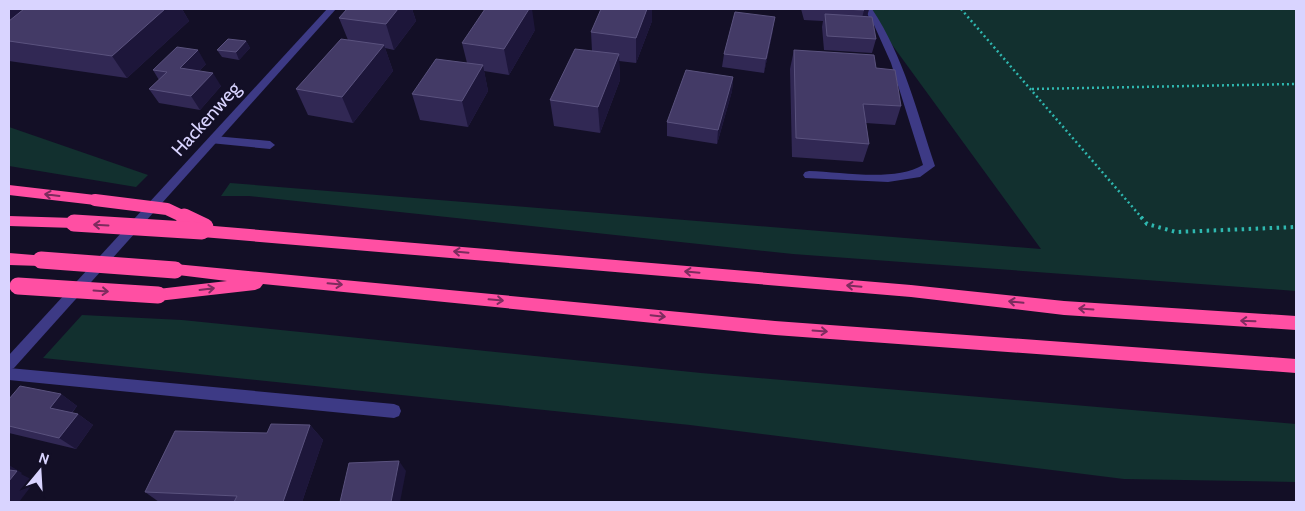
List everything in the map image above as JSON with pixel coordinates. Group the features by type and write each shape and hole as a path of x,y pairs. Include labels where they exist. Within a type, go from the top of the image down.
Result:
{"highway":[{"path":"9,190 167,209 207,230"},
{"path":"9,221 207,230 882,288 1064,308 1296,323"},
{"path":"9,259 175,270 775,328 1296,366"},
{"path":"13,286 158,294 286,280"}],"street":[{"name":"Hackenweg","path":"9,364 332,9"},
{"path":"809,175 888,178 916,174 929,166 894,62 876,20 868,9"},
{"path":"214,140 270,145"},
{"path":"9,374 394,411"}],"path":[{"path":"961,9 1147,224 1176,232 1296,227"},
{"path":"1032,90 1296,84"}],"green space":[{"path":"866,9 1296,9 1296,291 793,254 249,196 221,196 230,183 1041,249"},
{"path":"9,127 148,175 136,187 9,166"},
{"path":"82,315 182,320 701,373 1296,424 1296,482 1124,479 690,425 43,358"}],"building":[{"path":"24,9 165,9 112,56 9,41 9,21"},
{"path":"347,9 398,9 386,24 339,18"},
{"path":"485,9 529,9 504,49 462,43"},
{"path":"601,9 647,9 636,38 591,32"},
{"path":"735,12 775,17 766,59 724,54"},
{"path":"825,14 872,17 876,39 827,36"},
{"path":"228,39 246,41 236,52 217,50"},
{"path":"341,39 384,45 342,97 296,89"},
{"path":"177,47 198,50 180,68 213,73 191,96 149,89 167,72 153,70"},
{"path":"575,49 619,54 598,107 550,100"},
{"path":"794,50 874,55 876,68 895,70 901,106 863,104 869,144 796,138"},
{"path":"436,59 483,65 462,101 412,94"},
{"path":"686,70 733,77 718,130 667,122"},
{"path":"20,386 61,394 50,408 78,414 59,438 9,426 9,399"},
{"path":"271,424 310,425 283,502 234,502 237,496 145,492 175,431 267,433"},
{"path":"399,461 391,502 340,502 349,463"},
{"path":"9,470 17,471 9,481"}]}
